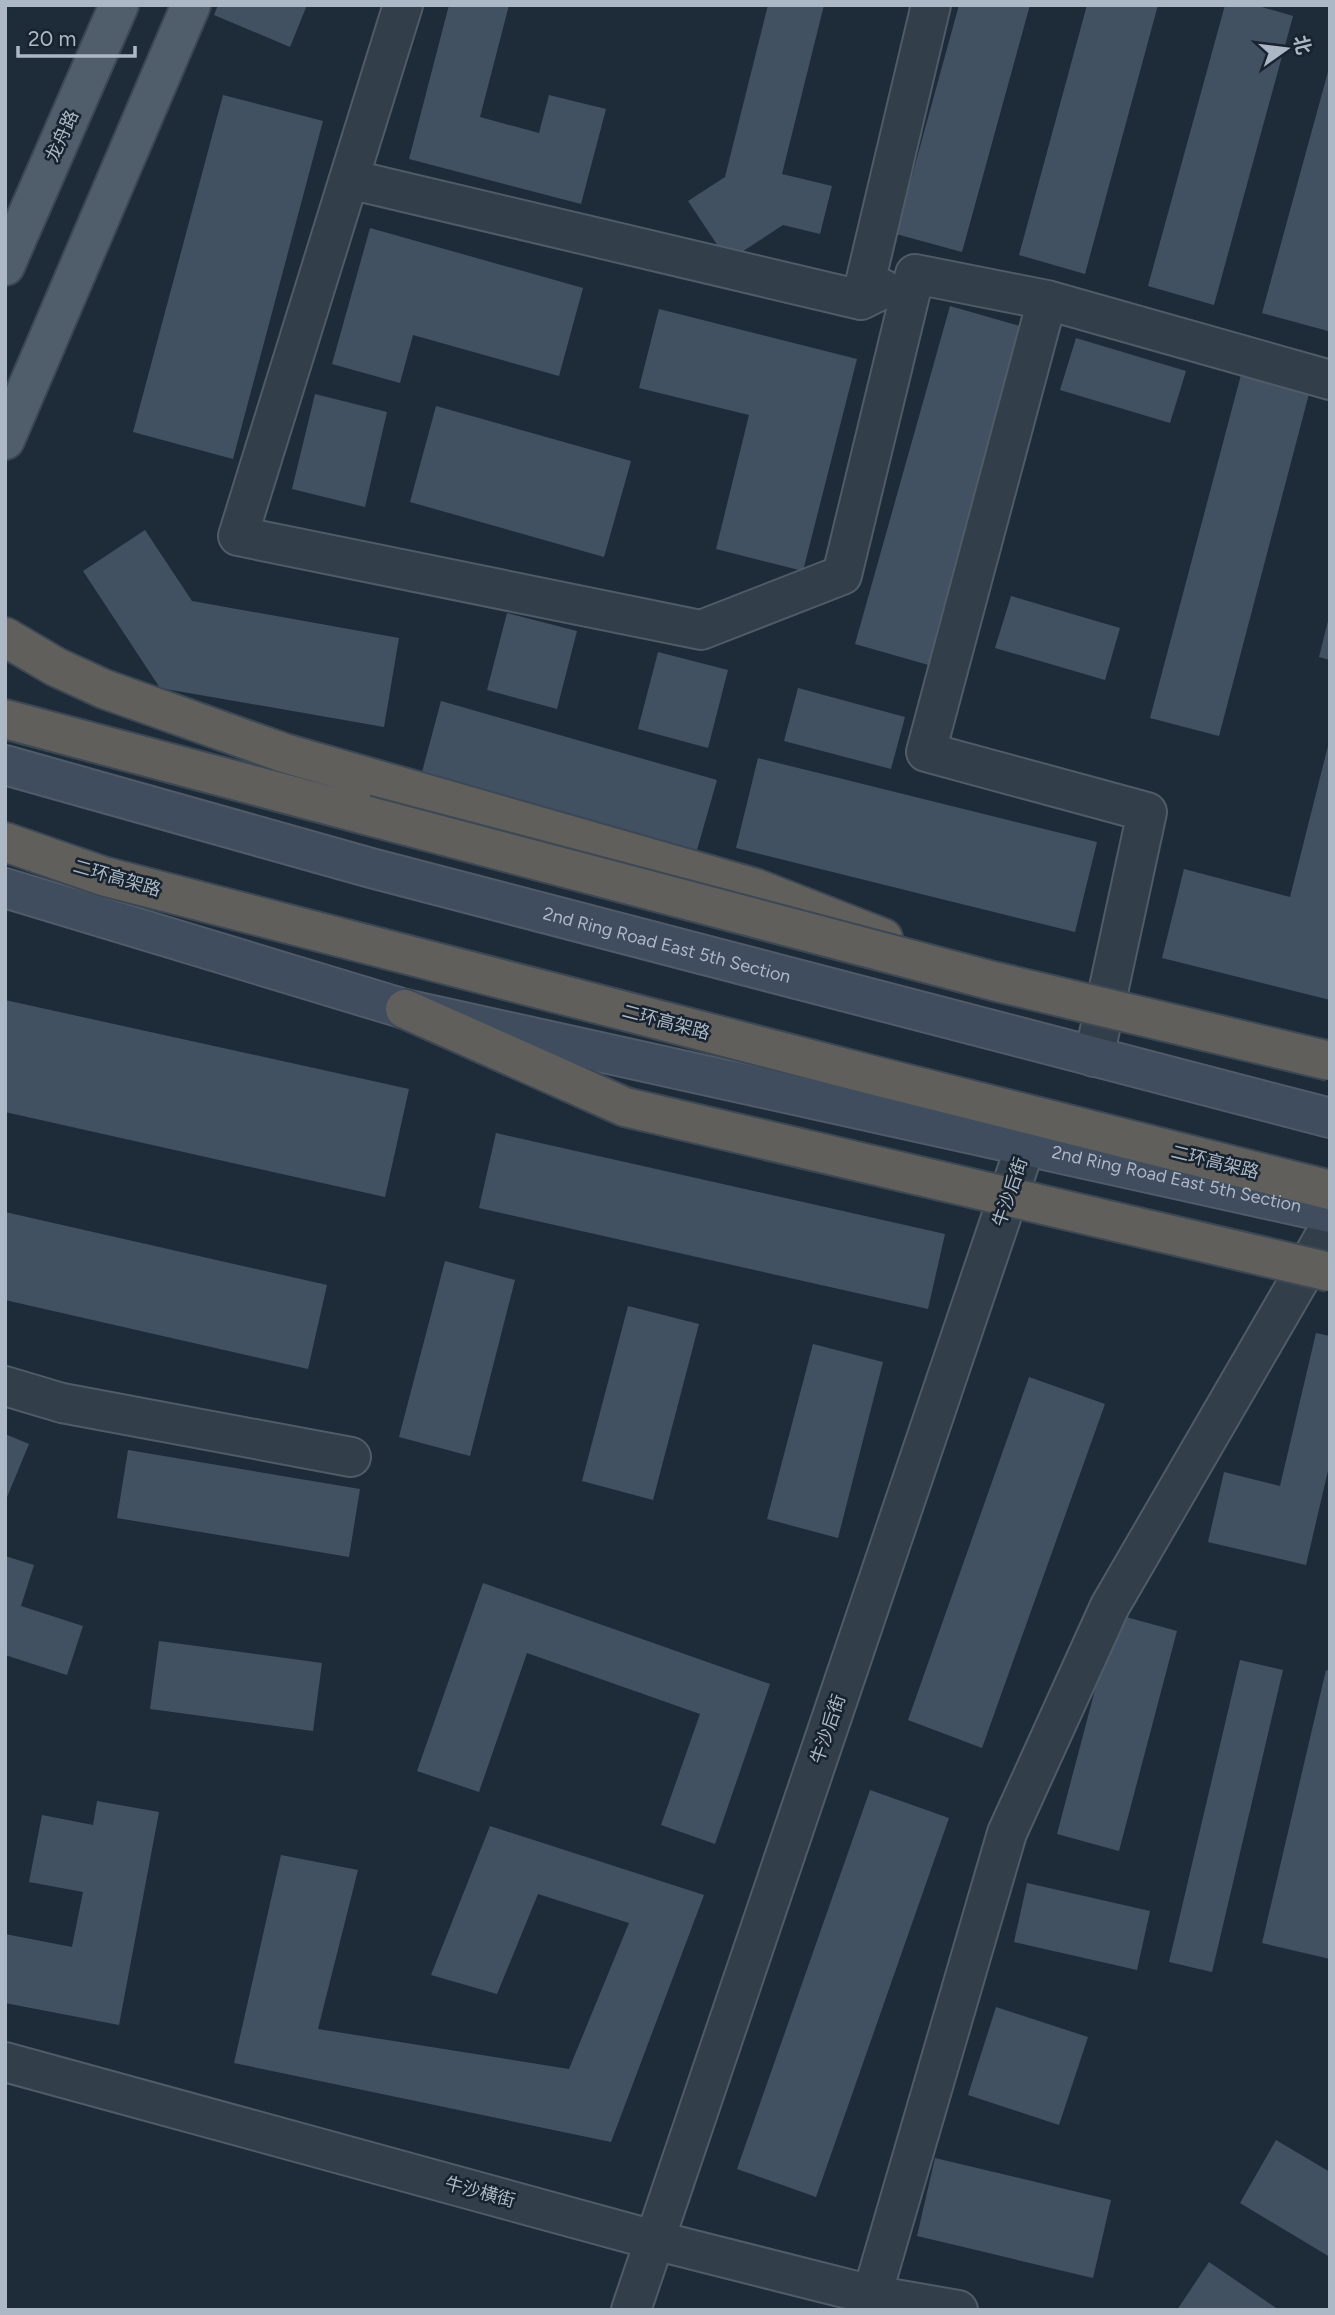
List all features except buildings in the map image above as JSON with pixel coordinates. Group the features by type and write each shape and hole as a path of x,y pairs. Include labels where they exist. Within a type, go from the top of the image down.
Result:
{"highway":[{"path":"5,637 56,667 104,689 209,727 284,753 755,888 993,981"},
{"path":"5,719 993,981 1330,1061"},
{"name":"二环高架路","path":"5,842 117,880 1330,1190"},
{"path":"405,1009 625,1107 1330,1272"}],"main road":[{"name":"龙舟路","path":"5,266 119,5"},
{"path":"5,439 191,5"},
{"name":"2nd Ring Road East 5th Section","path":"5,765 371,868 1330,1118"},
{"name":"2nd Ring Road East 5th Section","path":"5,888 405,1009 1330,1213"}],"street":[{"path":"403,5 238,536 701,630 842,575 915,274"},
{"path":"861,300 931,5"},
{"path":"349,179 861,300 915,274 1047,300 1330,380"},
{"path":"1047,300 926,752 1147,812 1094,1057"},
{"name":"牛沙后街","path":"631,2310 1026,1147"},
{"path":"872,2295 1007,1833 1110,1606 1330,1227"},
{"path":"5,1386 62,1403 351,1457"},
{"name":"牛沙横街","path":"5,2062 654,2240 872,2295 958,2310"}]}
